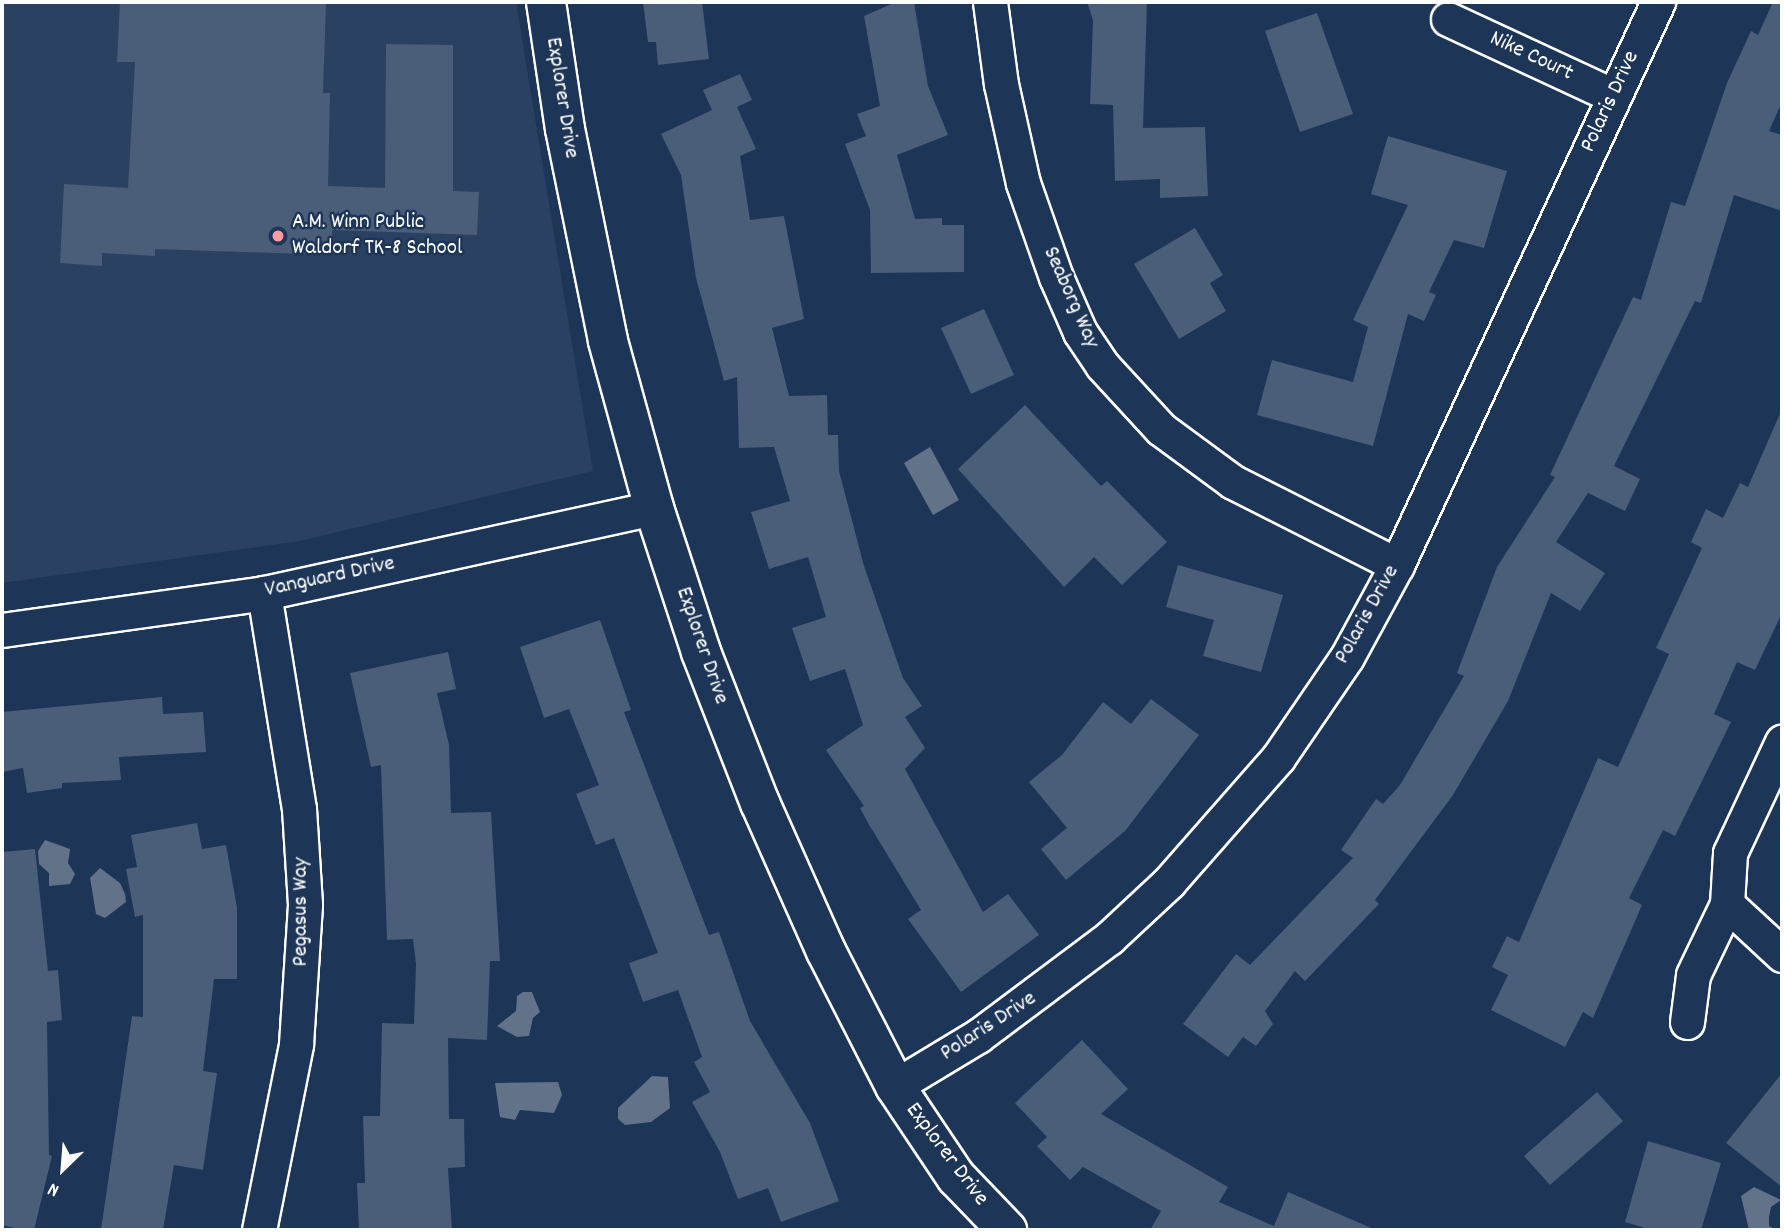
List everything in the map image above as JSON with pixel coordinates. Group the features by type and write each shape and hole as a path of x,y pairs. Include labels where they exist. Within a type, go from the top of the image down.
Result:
{"street":[{"name":"Explorer Drive","path":"546,2 565,129 608,341 654,508 701,652 760,803 826,951 895,1086 956,1177 1007,1230"},
{"name":"Seaborg Way","path":"990,2 1001,84 1023,183 1056,277 1080,332 1102,365 1161,429 1233,482 1397,565"},
{"name":"Polaris Drive","path":"895,1086 1045,989 1170,882 1278,758 1347,657 1397,565 1658,2"},
{"name":"Nike Court","path":"1448,19 1614,96"},
{"name":"Vanguard Drive","path":"2,631 264,593 654,508"},
{"name":"Pegasus Way","path":"259,1230 296,1044 305,904 299,809 264,593"},
{"path":"1686,1022 1693,975 1727,904 1730,853 1782,742"},
{"path":"1727,904 1782,955"}],"shaded area":[{"name":"A.M. Winn Public Waldorf TK-8 School","path":"2,2 516,2 593,471 300,541 2,583"},
{"path":"930,447 959,500 933,515 904,463"},
{"path":"45,840 70,849 68,863 75,874 70,884 49,886 49,873 39,864 38,851"},
{"path":"100,868 120,883 126,902 105,918 96,914 90,878"},
{"path":"523,992 532,992 540,1012 533,1018 529,1036 517,1037 497,1026 516,1011 517,996"},
{"path":"652,1076 668,1077 670,1108 651,1122 625,1125 618,1119 618,1108"},
{"path":"558,1082 562,1095 554,1113 520,1110 515,1120 500,1117 495,1083"},
{"path":"1754,1187 1781,1200 1771,1207 1769,1217 1769,1226 1777,1230 1749,1230 1741,1196"}],"building":[{"path":"120,2 326,4 323,93 330,93 328,186 385,188 386,44 453,45 453,191 479,192 477,235 332,230 332,255 155,249 155,256 102,253 102,266 60,263 64,184 128,188 135,62 117,62"},
{"path":"643,2 702,2 709,59 658,65 656,42 648,42"},
{"path":"896,2 914,2 928,86 948,135 897,155 915,219 942,218 942,225 964,225 964,272 871,273 870,210 845,144 866,136 857,114 880,106 864,16"},
{"path":"1087,2 1147,2 1143,128 1205,127 1208,196 1160,198 1160,179 1115,181 1113,105 1090,104 1093,20"},
{"path":"1773,2 1782,2 1782,102 1769,131 1782,135 1782,211 1734,195 1701,303 1695,301 1614,466 1640,479 1625,511 1588,493 1556,542 1605,573 1580,611 1551,593 1508,701 1453,795 1375,900 1379,904 1305,981 1295,971 1265,1011 1273,1024 1256,1046 1243,1037 1228,1057 1183,1024 1236,954 1250,965 1353,858 1341,850 1376,799 1383,804 1400,785 1464,676 1457,673 1497,567 1555,477 1550,475 1633,297 1641,300 1671,202 1685,206 1727,83 1751,31 1758,35"},
{"path":"1317,13 1353,114 1300,132 1265,31"},
{"path":"740,74 752,100 737,107 756,149 740,156 750,220 784,216 804,319 772,328 789,396 827,395 828,435 838,435 839,471 864,566 903,678 922,706 905,717 925,748 905,769 983,912 1008,894 1039,935 961,992 908,919 921,910 868,823 860,808 864,806 826,750 863,725 845,669 810,681 792,628 826,617 808,557 769,569 751,512 790,501 774,447 739,448 737,377 724,381 696,278 681,175 661,134 712,110 703,90"},
{"path":"1388,136 1507,171 1484,248 1454,240 1429,292 1436,295 1424,321 1408,314 1373,446 1257,415 1272,360 1353,382 1368,327 1353,320 1408,205 1371,194"},
{"path":"1195,228 1223,275 1210,283 1226,311 1179,339 1134,264"},
{"path":"984,309 1014,375 971,394 941,328"},
{"path":"1025,405 1101,486 1107,481 1167,542 1122,585 1094,557 1064,587 958,469"},
{"path":"1782,409 1782,613 1755,670 1737,662 1714,714 1731,722 1675,836 1663,830 1629,898 1642,905 1593,1018 1583,1012 1565,1047 1491,1010 1508,975 1492,967 1507,936 1519,942 1598,758 1618,767 1669,654 1656,648 1702,548 1691,542 1706,509 1723,518 1740,483 1748,487"},
{"path":"1178,565 1283,595 1261,672 1203,656 1214,620 1166,607"},
{"path":"600,620 631,710 624,712 709,935 719,932 750,1021 810,1123 839,1201 781,1222 768,1188 738,1199 720,1152 692,1102 710,1092 694,1062 702,1057 678,990 643,1002 629,963 658,953 614,838 596,845 576,794 599,785 569,709 544,718 520,647"},
{"path":"448,652 456,689 437,693 449,745 451,813 491,812 500,961 490,961 487,1040 448,1038 449,1119 464,1119 465,1167 448,1168 452,1230 359,1230 357,1183 365,1183 363,1116 380,1116 382,1023 414,1024 416,964 413,939 387,940 381,765 371,767 350,673"},
{"path":"162,697 163,714 203,712 206,752 119,757 121,780 62,783 62,788 27,793 23,768 2,772 2,712"},
{"path":"1151,699 1199,735 1125,831 1066,880 1041,849 1067,828 1029,782 1062,755 1103,702 1131,724"},
{"path":"197,823 202,849 226,845 237,908 237,979 214,979 203,1071 217,1073 203,1170 174,1165 163,1230 101,1230 132,1016 143,1017 143,915 135,917 126,869 137,867 131,835"},
{"path":"35,849 48,971 58,970 62,1020 47,1022 49,1155 52,1156 34,1230 23,1230 2,1225 2,852"},
{"path":"1082,1040 1128,1089 1101,1114 1228,1187 1219,1202 1274,1226 1288,1192 1376,1230 1150,1230 1161,1211 1083,1167 1070,1180 1037,1146 1047,1137 1015,1103"},
{"path":"1782,1073 1782,1187 1726,1143"},
{"path":"1597,1092 1623,1121 1550,1185 1524,1156"},
{"path":"1648,1141 1721,1163 1701,1230 1652,1230 1625,1222"}],"place":[{"name":"A.M. Winn Public Waldorf TK-8 School","path":"278,236"}]}
